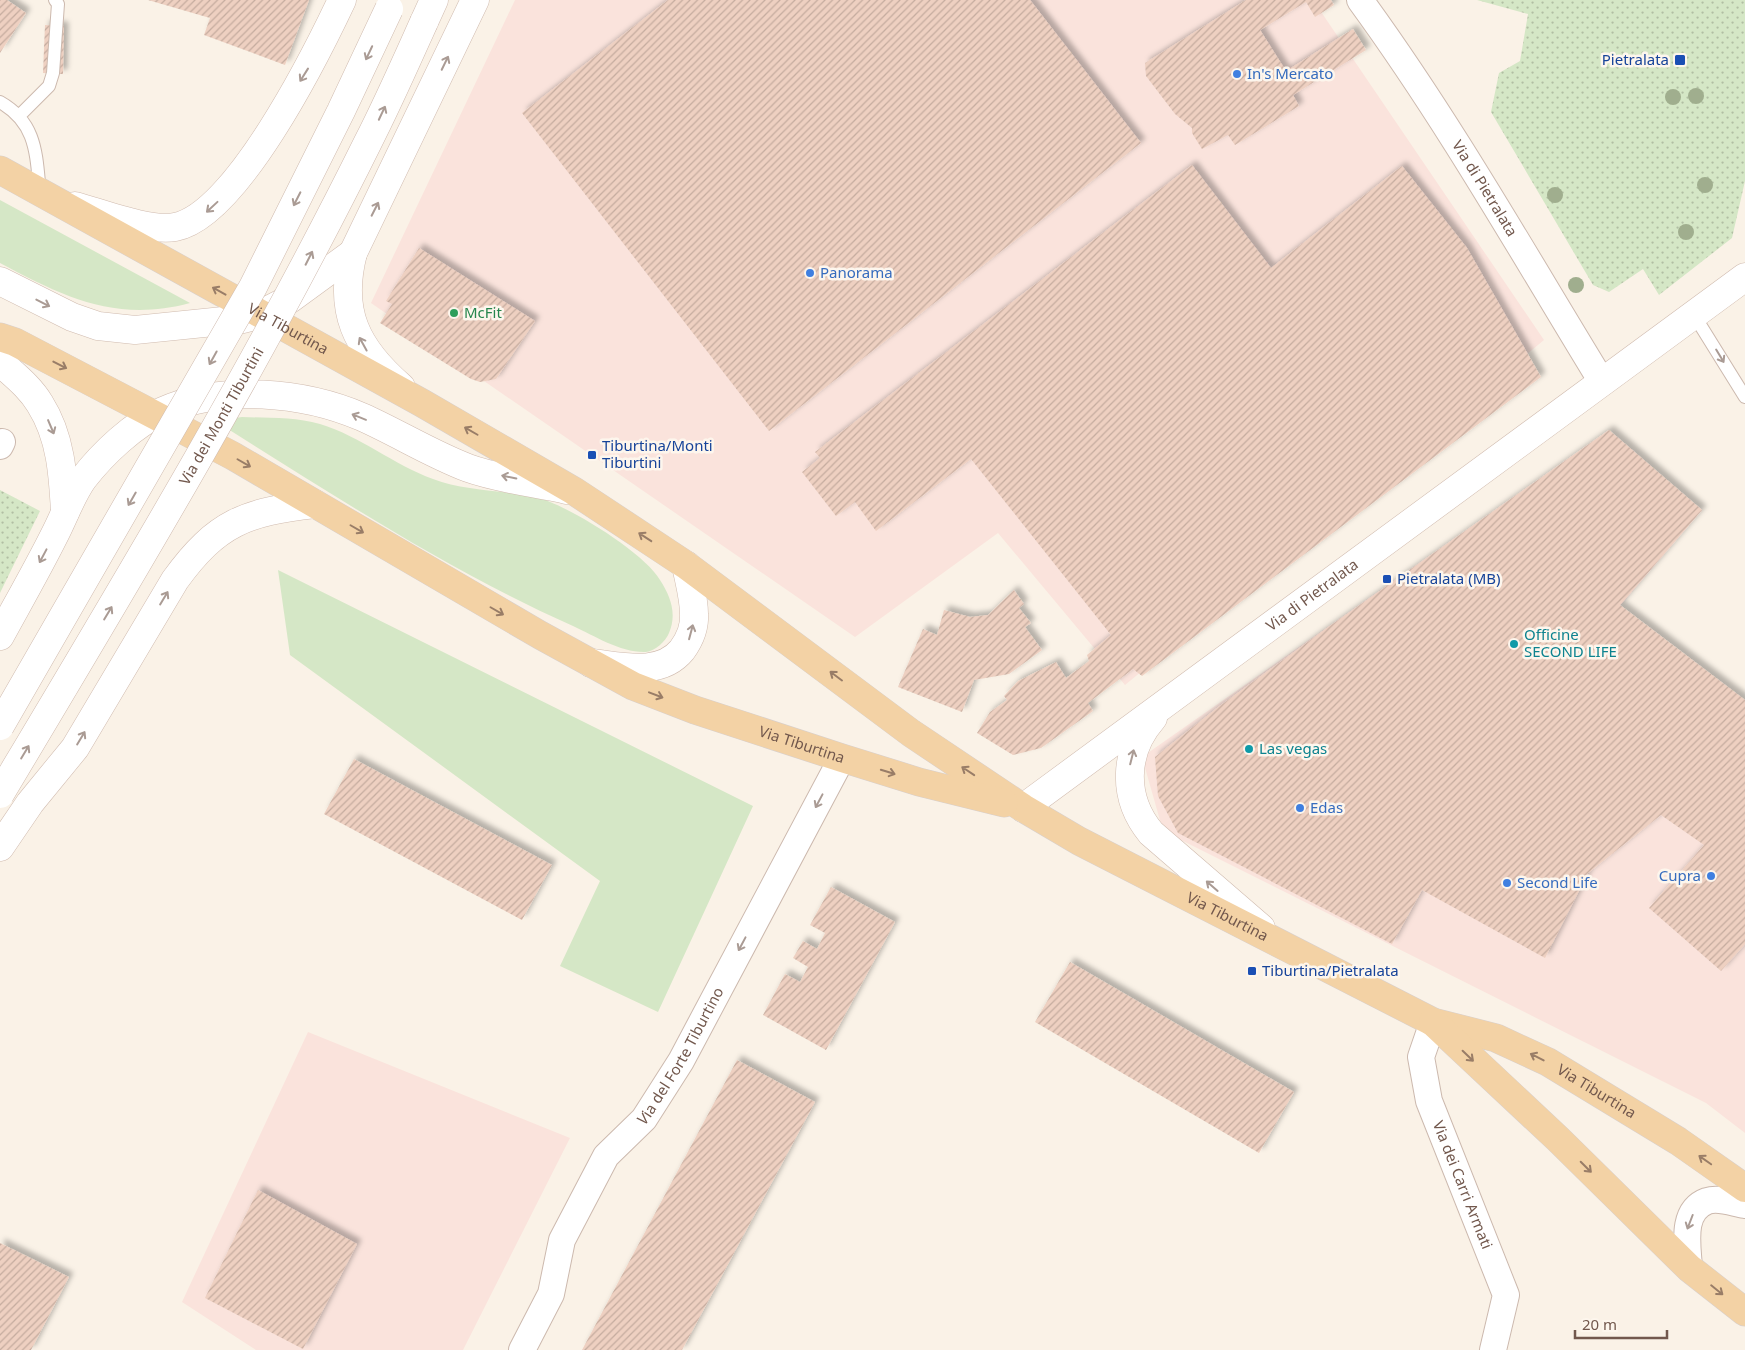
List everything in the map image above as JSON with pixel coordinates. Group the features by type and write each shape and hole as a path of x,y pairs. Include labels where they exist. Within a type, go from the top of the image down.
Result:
{"main road":[{"path":"49,197 164,228 187,223 205,213 232,187 256,152 317,54 342,0"},
{"path":"422,403 388,376 363,347 347,296 347,277 353,253 475,0"},
{"path":"0,726 253,287 342,112 391,4"},
{"name":"Via dei Monti Tiburtini","path":"0,794 151,541 240,384 355,169 429,11"},
{"name":"Via Tiburtina","path":"0,170 422,403 574,491 686,565 912,733 1023,808 1092,848 1276,940 1433,1022 1496,1038 1548,1062 1678,1141 1745,1188"},
{"path":"0,281 72,317 98,326 135,330 243,319 261,314 290,299 353,253"},
{"name":"Via di Pietralata","path":"1023,808 1745,277"},
{"name":"Via Tiburtina","path":"0,337 24,347 233,456 633,686 695,710 842,758 919,782 1023,808"},
{"path":"0,362 29,389 46,414 60,454 65,512"},
{"name":"Via Tiburtina","path":"0,636 76,490 89,472 116,445 154,416 182,404 219,396 288,396 311,400 361,417 436,455 470,469 574,491"},
{"path":"0,847 30,803 75,748 175,580 194,554 221,530 251,515 276,509 315,504"},
{"name":"Via Tiburtina","path":"590,663 636,668 657,667 676,658 689,642 693,629 694,614 686,565"},
{"path":"1167,703 1142,733 1133,753 1129,776 1132,802 1137,813 1157,838 1276,940"},
{"name":"Via Tiburtina","path":"1433,1022 1558,1139 1689,1268 1745,1312"}],"street":[{"name":"Via di Pietralata","path":"1360,0 1407,64 1459,144 1602,382"},
{"name":"Via del Forte Tiburtino","path":"522,1350 551,1294 562,1240 606,1156 644,1118 681,1061 842,758"},
{"name":"Via dei Carri Armati","path":"1433,1022 1420,1057 1427,1094 1506,1295 1493,1350"},
{"path":"1689,1268 1686,1234 1692,1216 1700,1206 1706,1201 1715,1200 1745,1205"}],"lane":[{"path":"20,115 49,86 53,73 58,4 55,0"},
{"path":"0,102 20,115 35,145 49,197"},
{"path":"1694,315 1745,398"}],"shaded area":[{"path":"515,0 1313,0 1544,340 1125,685 998,533 855,637 371,303"},
{"path":"1609,430 1702,510 1620,606 1745,700 1745,1133 1706,1103 1163,831 1142,757"},
{"path":"308,1032 570,1138 463,1350 256,1350 182,1302"}],"green space":[{"path":"1477,0 1745,0 1745,181 1732,238 1659,295 1643,269 1609,292 1593,285 1491,112 1499,73 1520,61 1528,14"},
{"path":"0,200 190,303 138,310 114,308 69,296 0,263"},
{"path":"242,417 291,419 320,424 335,429 433,479 457,486 536,497 566,509 604,531 638,556 660,580 670,599 673,612 668,636 653,650 637,652 627,650 599,639 480,581 346,503 215,421"},
{"path":"0,490 40,511 0,593"},
{"path":"278,570 753,806 658,1012 560,966 600,881 290,655"}],"building":[{"path":"0,0 7,0 26,13 0,53"},
{"path":"148,0 309,0 285,65 204,35 210,18"},
{"name":"Panorama","path":"668,0 1030,0 1141,143 769,431 522,113"},
{"name":"In's Mercato","path":"1246,0 1331,0 1334,5 1315,17 1306,2 1260,30 1286,71 1353,29 1366,50 1293,95 1299,106 1235,145 1228,135 1202,149 1192,133 1192,128 1175,114 1146,76 1145,63"},
{"path":"45,25 64,26 63,74 43,73"},
{"path":"1192,165 1271,268 1402,166 1467,248 1541,377 1142,676 1133,669 1088,703 1093,711 1041,748 1013,755 977,733 990,712 1007,700 1004,696 1018,681 1056,662 1066,678 1089,661 1087,655 1111,635 971,459 876,531 855,502 836,516 802,472 820,458 815,452"},
{"name":"McFit","path":"419,248 535,321 496,379 480,382 471,379 380,323 392,304 386,301"},
{"name":"Officine SECOND LIFE","path":"1609,430 1702,510 1620,605 1745,700 1745,944 1721,971 1649,908 1704,845 1661,815 1588,873 1545,958 1422,890 1392,944 1178,833 1158,796 1155,757 1217,708 1327,628"},
{"path":"1014,590 1024,604 1019,608 1031,623 1025,627 1042,650 1009,674 974,680 962,712 898,687 923,629 937,635 944,610 970,617 988,615"},
{"path":"354,759 552,865 522,920 324,814"},
{"path":"831,887 895,922 826,1050 763,1015 785,974 800,982 808,967 793,958 803,941 817,949 825,933 810,925"},
{"path":"1070,962 1294,1092 1259,1153 1035,1022"},
{"path":"737,1060 815,1102 682,1350 582,1350"},
{"path":"258,1190 357,1244 303,1349 205,1298"},
{"path":"0,1243 69,1277 31,1350 0,1350"}],"place":[{"name":"Pietralata","path":"1680,60"},
{"name":"In's Mercato","path":"1237,74"},
{"name":"Panorama","path":"810,273"},
{"name":"McFit","path":"454,313"},
{"name":"Tiburtina/Monti Tiburtini","path":"592,455"},
{"name":"Pietralata (MB)","path":"1387,579"},
{"name":"Officine SECOND LIFE","path":"1514,644"},
{"name":"Las vegas","path":"1249,749"},
{"name":"Edas","path":"1300,808"},
{"name":"Cupra","path":"1711,876"},
{"name":"Second Life","path":"1507,883"},
{"name":"Tiburtina/Pietralata","path":"1252,971"}]}
